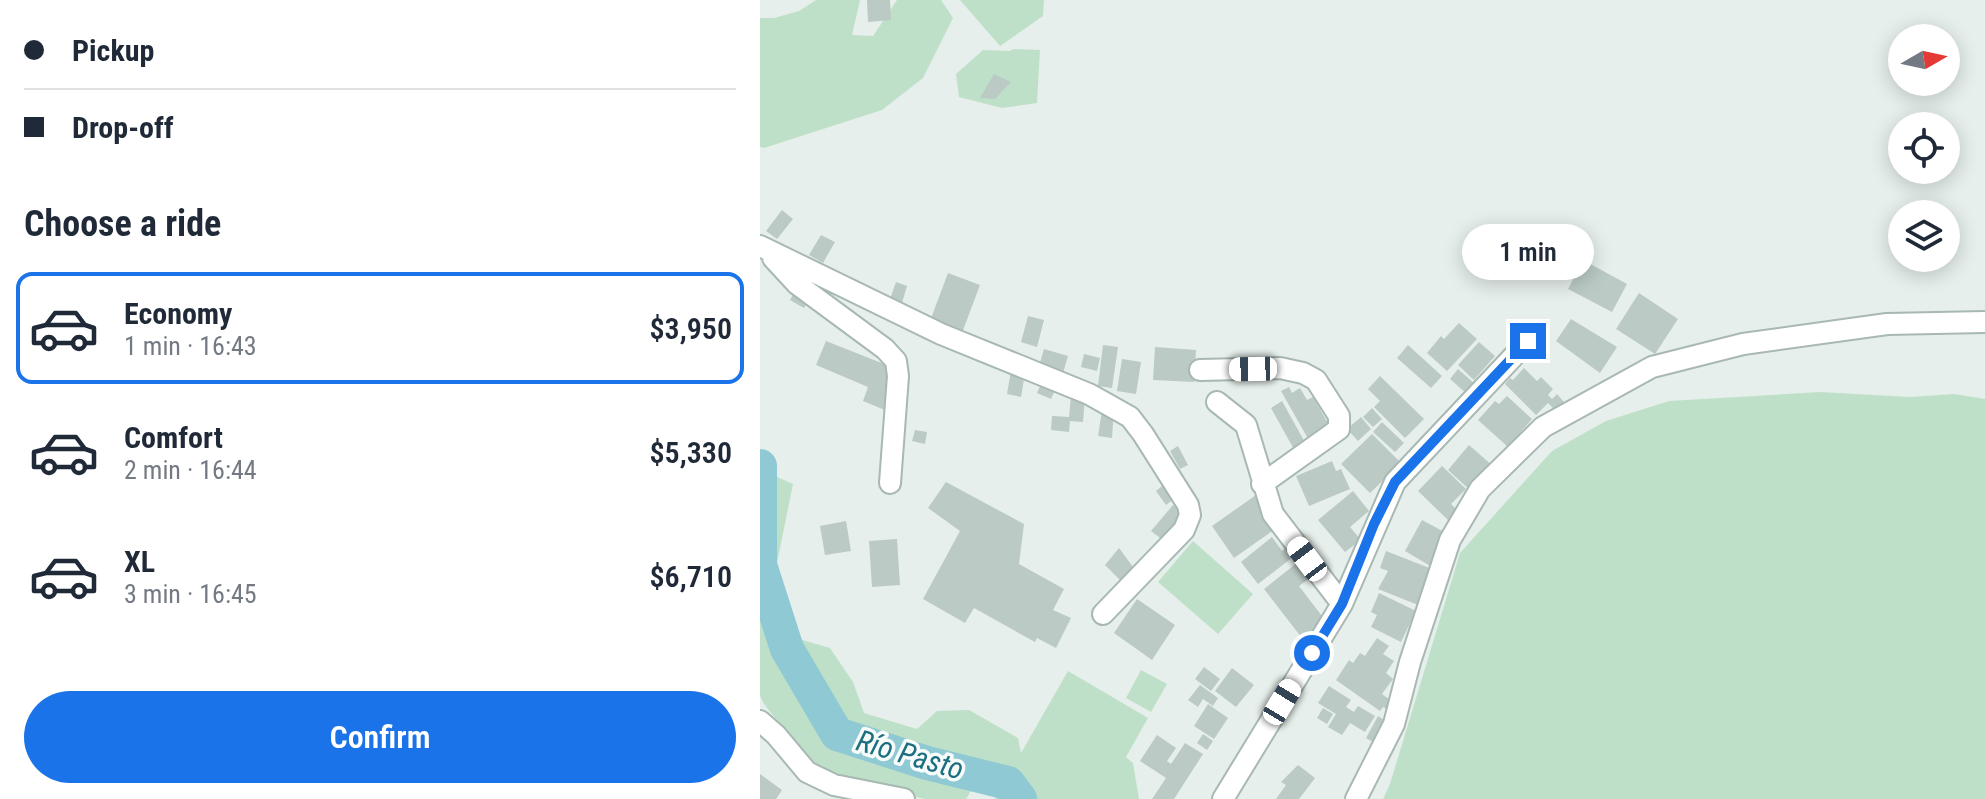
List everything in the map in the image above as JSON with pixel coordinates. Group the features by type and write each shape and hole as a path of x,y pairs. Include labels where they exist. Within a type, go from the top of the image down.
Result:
{"street":[{"path":"762,247 797,284 885,349 896,361 898,376 890,483"},
{"path":"762,247 941,334 1089,394 1130,417 1188,505 1190,515 1184,530 1103,614"},
{"path":"1356,799 1394,724 1410,662 1450,540 1480,489 1543,427 1652,367 1743,344 1887,324 1985,322"},
{"path":"1223,799 1342,604 1374,524 1395,482 1528,341"},
{"path":"1200,370 1280,368 1303,373 1316,380 1339,416 1339,429 1262,484"},
{"path":"1217,402 1246,425 1273,514 1342,604"},
{"path":"760,721 807,772 834,785 904,799"}],"green space":[{"path":"816,0 860,0 852,35 873,36 897,0 941,0 953,18 923,78 882,110 760,147 760,18 774,18 799,11"},
{"path":"960,0 1044,0 1043,16 1000,46"},
{"path":"983,50 1040,50 1037,103 1002,108 959,97 956,74"},
{"path":"1820,392 1910,397 1954,394 1985,399 1985,799 1383,799 1460,553 1552,451 1606,421 1669,401"},
{"path":"777,477 793,484 776,568 782,599 799,639 830,648 853,682 864,713 917,729 937,711 969,710 1018,738 1021,753 1068,671 1148,718 1126,757 1133,763 1139,799 995,799 1000,788 979,777 966,799 925,799 813,766 760,696 760,483"},
{"path":"1193,541 1253,594 1218,634 1158,582"},
{"path":"1141,670 1167,684 1151,712 1126,698"}],"building":[{"path":"867,0 890,0 891,20 868,22"},
{"path":"994,74 1011,82 995,99 980,98"},
{"path":"782,210 793,219 777,239 766,231"},
{"path":"821,235 835,242 823,263 809,255"},
{"path":"1526,243 1527,252 1512,254 1510,245"},
{"path":"1583,260 1627,284 1612,312 1568,289"},
{"path":"948,273 980,285 962,333 930,321"},
{"path":"896,282 907,286 901,306 889,302"},
{"path":"796,289 810,298 804,308 790,300"},
{"path":"1639,293 1678,319 1655,354 1616,329"},
{"path":"1028,316 1044,320 1037,347 1021,342"},
{"path":"1571,319 1617,347 1600,373 1556,341"},
{"path":"1459,323 1477,339 1447,371 1427,353 1441,336 1444,339"},
{"path":"826,341 894,368 887,411 863,401 868,387 816,365"},
{"path":"1479,342 1495,356 1474,380 1458,365"},
{"path":"1103,345 1118,347 1112,388 1098,386"},
{"path":"1408,345 1442,376 1431,388 1397,358"},
{"path":"1155,347 1196,350 1194,382 1153,380"},
{"path":"1044,349 1068,356 1063,373 1039,366"},
{"path":"1084,354 1100,358 1097,371 1081,367"},
{"path":"1122,359 1141,362 1136,394 1117,391"},
{"path":"1524,368 1537,381 1541,377 1553,389 1548,395 1552,399 1557,394 1564,402 1555,410 1548,403 1536,415 1505,384"},
{"path":"1458,369 1476,385 1467,394 1450,379"},
{"path":"1011,370 1025,373 1021,397 1007,394"},
{"path":"1380,376 1424,419 1405,438 1374,407 1380,401 1368,389"},
{"path":"1042,382 1056,388 1051,399 1037,393"},
{"path":"1289,387 1292,393 1300,388 1307,400 1313,397 1333,432 1311,444 1281,391"},
{"path":"1071,395 1085,396 1083,422 1070,421 1069,432 1051,430 1052,416 1069,417"},
{"path":"1507,396 1532,419 1508,447 1478,420 1495,401 1499,404"},
{"path":"1282,401 1307,446 1296,453 1271,408"},
{"path":"1103,404 1114,409 1112,438 1098,436"},
{"path":"1372,408 1382,419 1373,427 1363,417"},
{"path":"1361,417 1371,429 1358,441 1347,429"},
{"path":"1382,422 1404,443 1395,452 1373,432"},
{"path":"915,430 927,432 925,444 912,441"},
{"path":"1372,434 1401,463 1370,493 1341,464"},
{"path":"1469,445 1494,467 1472,492 1448,470"},
{"path":"1178,446 1188,465 1180,469 1170,451"},
{"path":"1332,461 1336,471 1341,469 1350,489 1309,506 1296,476"},
{"path":"1442,466 1466,489 1451,504 1458,511 1449,521 1418,491"},
{"path":"946,482 1024,524 1019,564 1064,589 1053,610 1071,618 1056,648 1037,638 1035,642 974,608 965,623 923,599 960,531 928,508"},
{"path":"1167,482 1178,496 1166,505 1156,491"},
{"path":"1353,491 1369,511 1350,527 1361,540 1345,552 1318,520"},
{"path":"1256,495 1278,527 1234,558 1212,526"},
{"path":"1173,505 1187,517 1167,543 1151,531"},
{"path":"1422,520 1450,535 1432,567 1405,551"},
{"path":"846,521 851,551 825,555 820,526"},
{"path":"1272,537 1282,551 1290,545 1297,554 1258,584 1241,562"},
{"path":"897,539 900,585 872,587 869,541"},
{"path":"1119,548 1136,571 1125,585 1105,565"},
{"path":"1386,551 1437,571 1423,607 1378,589 1388,571 1380,568"},
{"path":"1298,562 1310,578 1299,586 1328,624 1305,642 1264,589"},
{"path":"1379,593 1416,611 1401,642 1371,627 1377,615 1371,612"},
{"path":"1137,599 1175,625 1152,660 1114,633"},
{"path":"1377,638 1389,646 1383,654 1394,661 1386,673 1393,679 1382,694 1393,702 1388,710 1383,707 1380,711 1336,680 1349,660 1353,663 1360,653 1365,656"},
{"path":"1204,667 1220,679 1211,691 1195,679"},
{"path":"1232,668 1254,685 1236,707 1215,691"},
{"path":"1200,685 1218,698 1213,706 1203,699 1198,707 1188,700"},
{"path":"1329,686 1351,700 1346,707 1354,712 1358,706 1375,716 1365,732 1350,723 1342,735 1328,727 1336,714 1318,703"},
{"path":"1208,704 1228,718 1214,739 1194,726"},
{"path":"1323,708 1333,714 1327,724 1317,718"},
{"path":"1378,716 1390,724 1378,745 1366,738"},
{"path":"1203,734 1213,741 1207,750 1197,743"},
{"path":"1157,735 1176,748 1167,761 1171,764 1185,743 1203,754 1174,799 1152,799 1166,778 1140,761"},
{"path":"1298,765 1315,778 1299,799 1276,799 1286,785 1281,782"},
{"path":"760,774 782,790 776,799 760,799"}],"waterway":[{"name":"Río Pasto","path":"760,466 760,565 787,649 837,734 927,763 1008,783 1020,799"}],"route":[{"path":"1312,653 1342,604 1374,524 1395,482 1528,341"}]}
